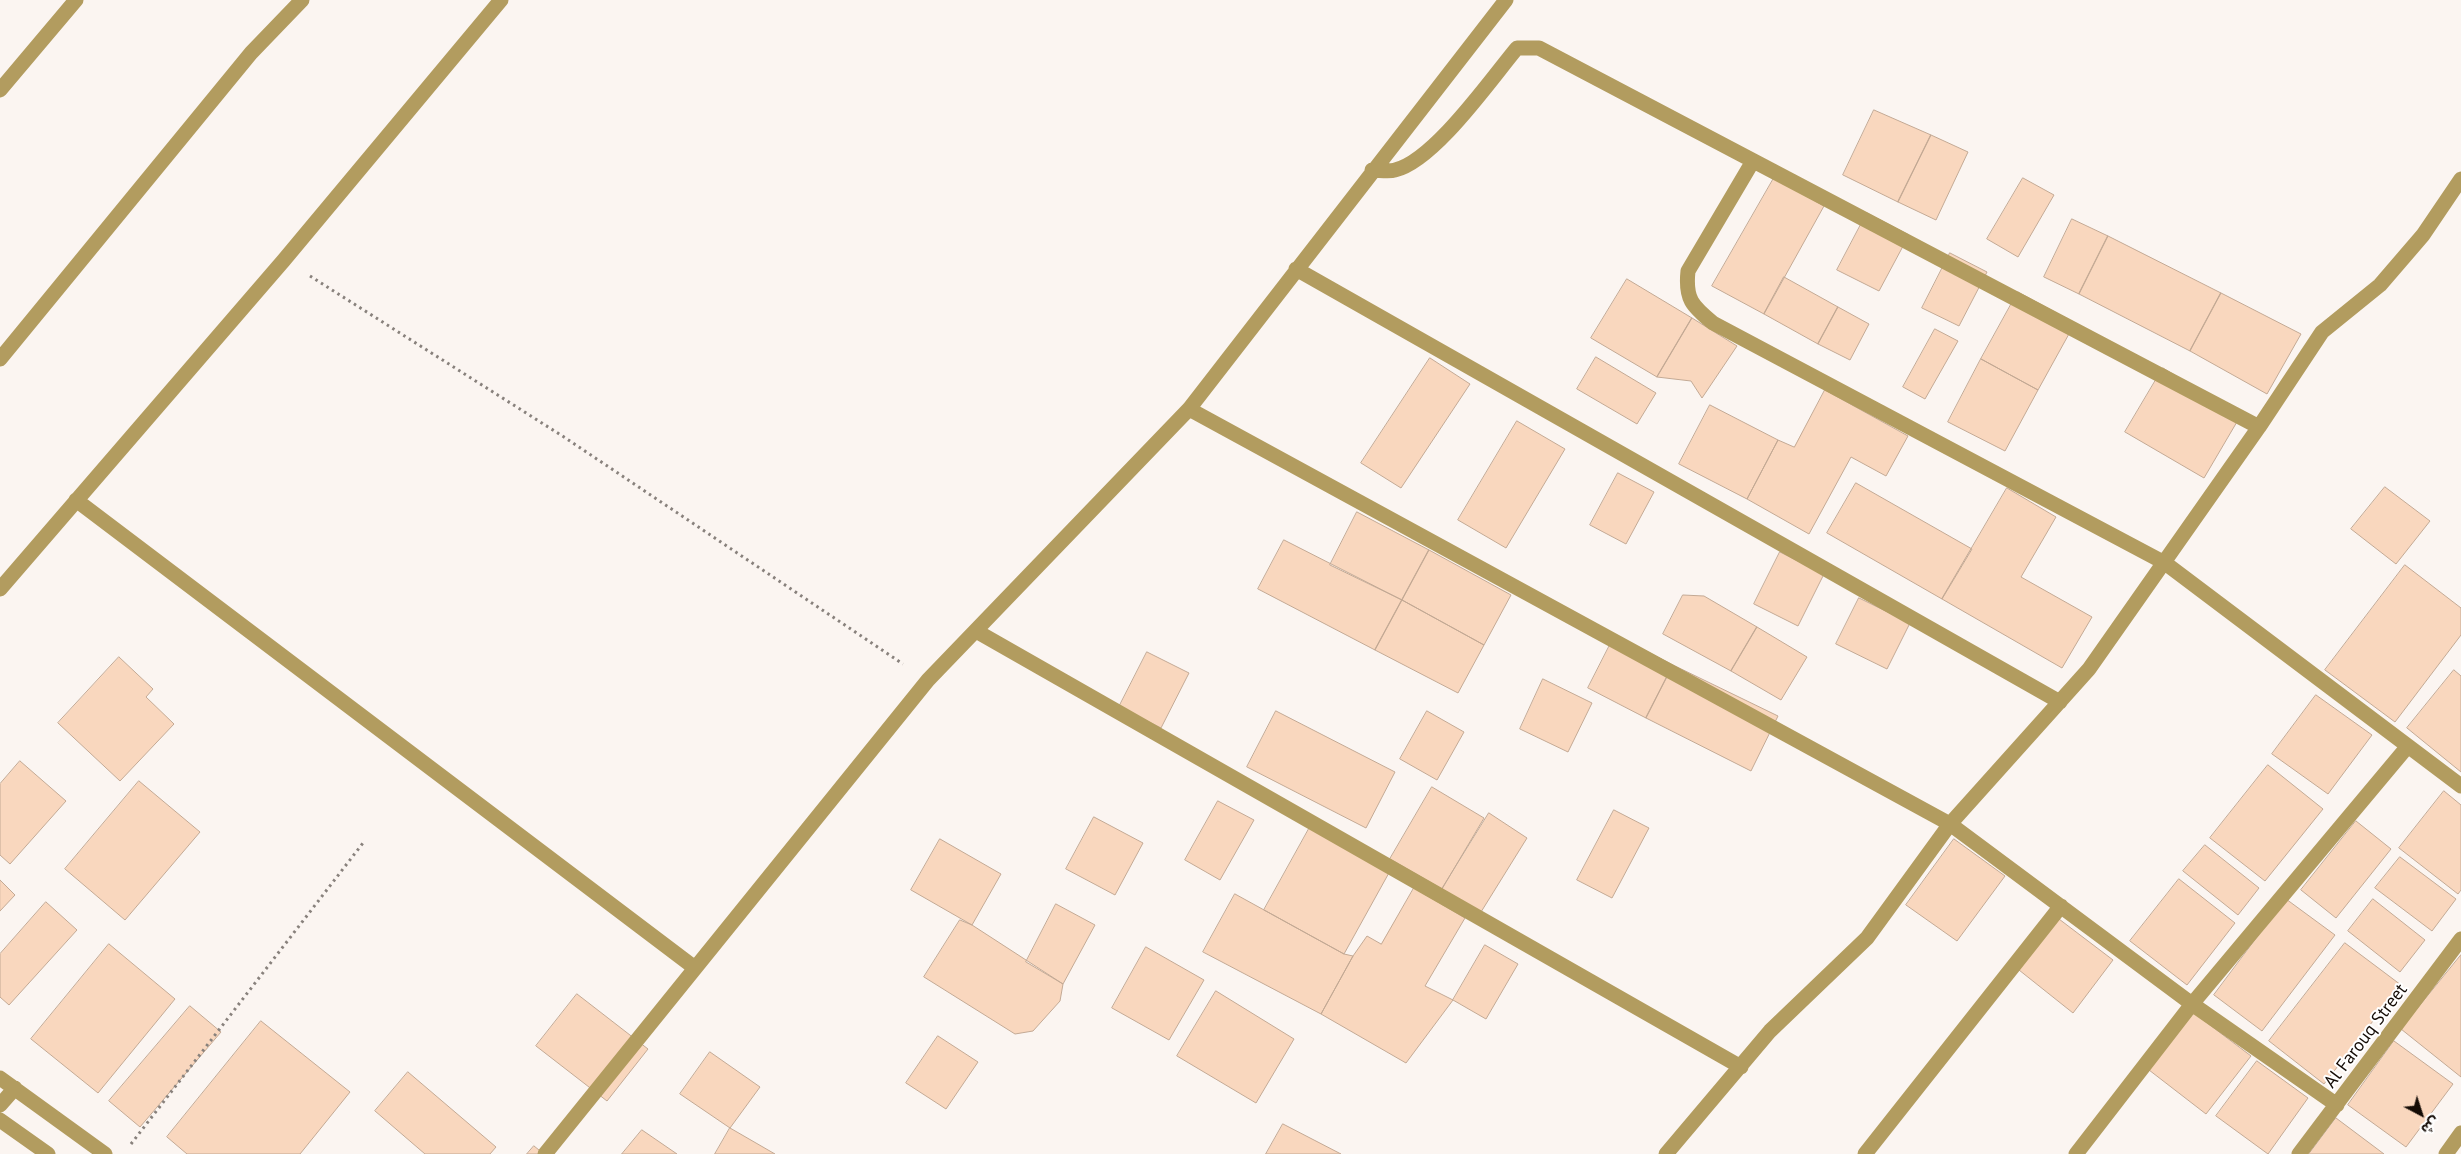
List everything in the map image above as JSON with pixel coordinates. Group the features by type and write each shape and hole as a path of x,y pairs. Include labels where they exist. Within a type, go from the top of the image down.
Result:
{"street":[{"path":"0,90 76,0"},
{"path":"0,360 251,53 302,0"},
{"path":"0,589 284,260 501,0"},
{"path":"545,1154 928,680 1189,409 1372,170 1506,0"},
{"path":"1372,170 1395,171 1424,155 1436,145 1517,48 1528,46 1539,48 2259,427"},
{"path":"1753,161 1688,271 1688,294 1690,302 1698,311 1713,323 2165,563 2461,786"},
{"path":"1666,1154 1770,1031 1867,938 1950,824 2089,669 2165,563 2322,332 2380,285 2423,235 2461,179"},
{"path":"1296,269 2060,702"},
{"path":"1189,409 1950,824 2192,1004 2338,1105"},
{"path":"76,500 695,968"},
{"path":"976,631 1741,1067"},
{"path":"2076,1154 2192,1004 2408,746"},
{"path":"1865,1154 2061,906"},
{"name":"Al Farouq Street","path":"2299,1154 2338,1105 2461,939"},
{"path":"0,1078 106,1154"},
{"path":"0,1105 15,1088"},
{"path":"0,1120 48,1154"},
{"path":"2446,1154 2461,1133"}],"path":[{"path":"284,260 564,437 928,680"},
{"path":"130,1146 363,844"}],"building":[{"path":"1874,110 1931,135 1898,202 1843,175"},
{"path":"1931,135 1968,152 1936,220 1898,202"},
{"path":"1774,178 1824,206 1764,314 1712,286"},
{"path":"2023,178 2054,195 2018,257 1987,239"},
{"path":"1867,213 1909,235 1879,291 1837,270"},
{"path":"2072,219 2108,236 2079,294 2044,277"},
{"path":"2108,236 2221,293 2190,351 2079,294"},
{"path":"1950,253 1987,272 1959,326 1922,308"},
{"path":"1784,277 1838,307 1818,344 1764,314"},
{"path":"1627,279 1692,318 1657,377 1591,338"},
{"path":"2018,292 2075,323 2038,390 1981,359"},
{"path":"2221,293 2301,334 2267,394 2190,351"},
{"path":"1838,307 1869,324 1850,360 1818,344"},
{"path":"1692,318 1737,346 1702,398 1691,381 1657,377"},
{"path":"1935,329 1958,341 1925,399 1903,387"},
{"path":"1596,357 1656,393 1637,424 1577,389"},
{"path":"1430,358 1470,384 1401,488 1361,463"},
{"path":"1981,359 2038,390 2005,451 1948,422"},
{"path":"2163,368 2241,415 2204,478 2125,432"},
{"path":"1825,390 1908,436 1886,476 1851,457 1809,534 1747,499 1778,440 1794,447"},
{"path":"1710,405 1778,440 1747,499 1679,464"},
{"path":"1517,421 1565,449 1506,548 1458,520"},
{"path":"1618,473 1654,492 1626,544 1590,525"},
{"path":"1856,483 1972,549 1942,599 1827,533"},
{"path":"2385,487 2430,521 2396,564 2351,529"},
{"path":"2007,488 2056,517 2021,577 2092,617 2062,668 1942,599"},
{"path":"1357,512 1429,550 1402,600 1330,565"},
{"path":"1284,540 1402,600 1375,650 1258,589"},
{"path":"1429,550 1511,595 1484,645 1402,600"},
{"path":"1780,552 1824,574 1798,626 1754,604"},
{"path":"2405,565 2461,608 2461,635 2395,722 2325,670"},
{"path":"1683,595 1704,596 1757,627 1731,671 1663,634"},
{"path":"1859,598 1910,623 1887,669 1836,644"},
{"path":"1402,600 1484,645 1458,693 1375,650"},
{"path":"1757,627 1807,657 1781,700 1731,671"},
{"path":"1615,635 1673,665 1646,718 1588,688"},
{"path":"1147,652 1189,673 1161,728 1119,707"},
{"path":"119,657 153,689 146,697 174,724 120,781 58,723"},
{"path":"1673,665 1778,716 1751,771 1646,718"},
{"path":"2454,670 2461,676 2461,772 2407,728"},
{"path":"1543,679 1592,703 1568,752 1520,729"},
{"path":"2316,695 2372,735 2328,794 2272,754"},
{"path":"1276,711 1395,772 1366,828 1247,767"},
{"path":"1427,711 1464,732 1437,780 1400,759"},
{"path":"20,761 66,801 10,864 0,855 0,784"},
{"path":"2268,765 2323,809 2265,881 2210,838"},
{"path":"139,781 200,832 125,920 65,869"},
{"path":"1432,787 1484,818 1442,889 1390,859"},
{"path":"2444,791 2461,805 2461,890 2458,894 2399,848"},
{"path":"1218,801 1254,820 1220,880 1185,860"},
{"path":"1614,810 1649,828 1612,898 1577,880"},
{"path":"1489,813 1527,838 1481,912 1442,889"},
{"path":"1094,817 1143,843 1115,895 1066,869"},
{"path":"2356,821 2391,849 2336,918 2301,890"},
{"path":"1310,827 1390,871 1344,954 1264,910"},
{"path":"940,839 1001,874 972,925 911,890"},
{"path":"1954,839 2005,876 1957,941 1906,905"},
{"path":"2205,845 2259,888 2238,915 2183,871"},
{"path":"2400,857 2456,899 2432,931 2375,888"},
{"path":"2179,879 2235,923 2187,985 2130,941"},
{"path":"0,880 15,895 0,911"},
{"path":"1414,888 1465,918 1425,986 1453,1000 1406,1063 1321,1014 1353,956 1367,936 1381,944"},
{"path":"1235,894 1344,954 1353,956 1321,1014 1203,952"},
{"path":"2286,899 2335,935 2262,1031 2214,995"},
{"path":"2373,899 2425,940 2400,972 2348,931"},
{"path":"46,902 77,930 9,1005 0,997 0,954"},
{"path":"1056,904 1095,925 1063,984 1026,962"},
{"path":"2059,919 2113,960 2073,1013 2019,970"},
{"path":"960,920 972,925 1063,984 1060,1001 1033,1031 1015,1034 924,977"},
{"path":"2345,943 2401,985 2324,1084 2269,1041"},
{"path":"109,944 175,999 98,1093 31,1039"},
{"path":"1485,945 1518,964 1486,1019 1453,1000"},
{"path":"1146,947 1204,980 1169,1040 1112,1008"},
{"path":"2461,955 2461,1077 2401,1029"},
{"path":"1216,991 1294,1039 1256,1103 1177,1056"},
{"path":"577,994 648,1049 607,1101 536,1046"},
{"path":"190,1006 221,1032 140,1127 109,1101"},
{"path":"2194,1013 2251,1056 2206,1114 2149,1070"},
{"path":"261,1021 350,1092 300,1154 187,1154 167,1137"},
{"path":"938,1036 978,1062 946,1109 906,1083"},
{"path":"2394,1041 2453,1084 2406,1147 2348,1105"},
{"path":"710,1052 760,1087 730,1128 680,1094"},
{"path":"2257,1061 2308,1098 2268,1154 2216,1116"},
{"path":"408,1072 496,1147 490,1154 425,1154 375,1111"},
{"path":"2336,1118 2384,1154 2309,1154"},
{"path":"1283,1124 1341,1154 1266,1154"},
{"path":"730,1128 775,1154 715,1154"},
{"path":"642,1130 677,1154 622,1154"},
{"path":"534,1146 544,1154 527,1154"}]}
